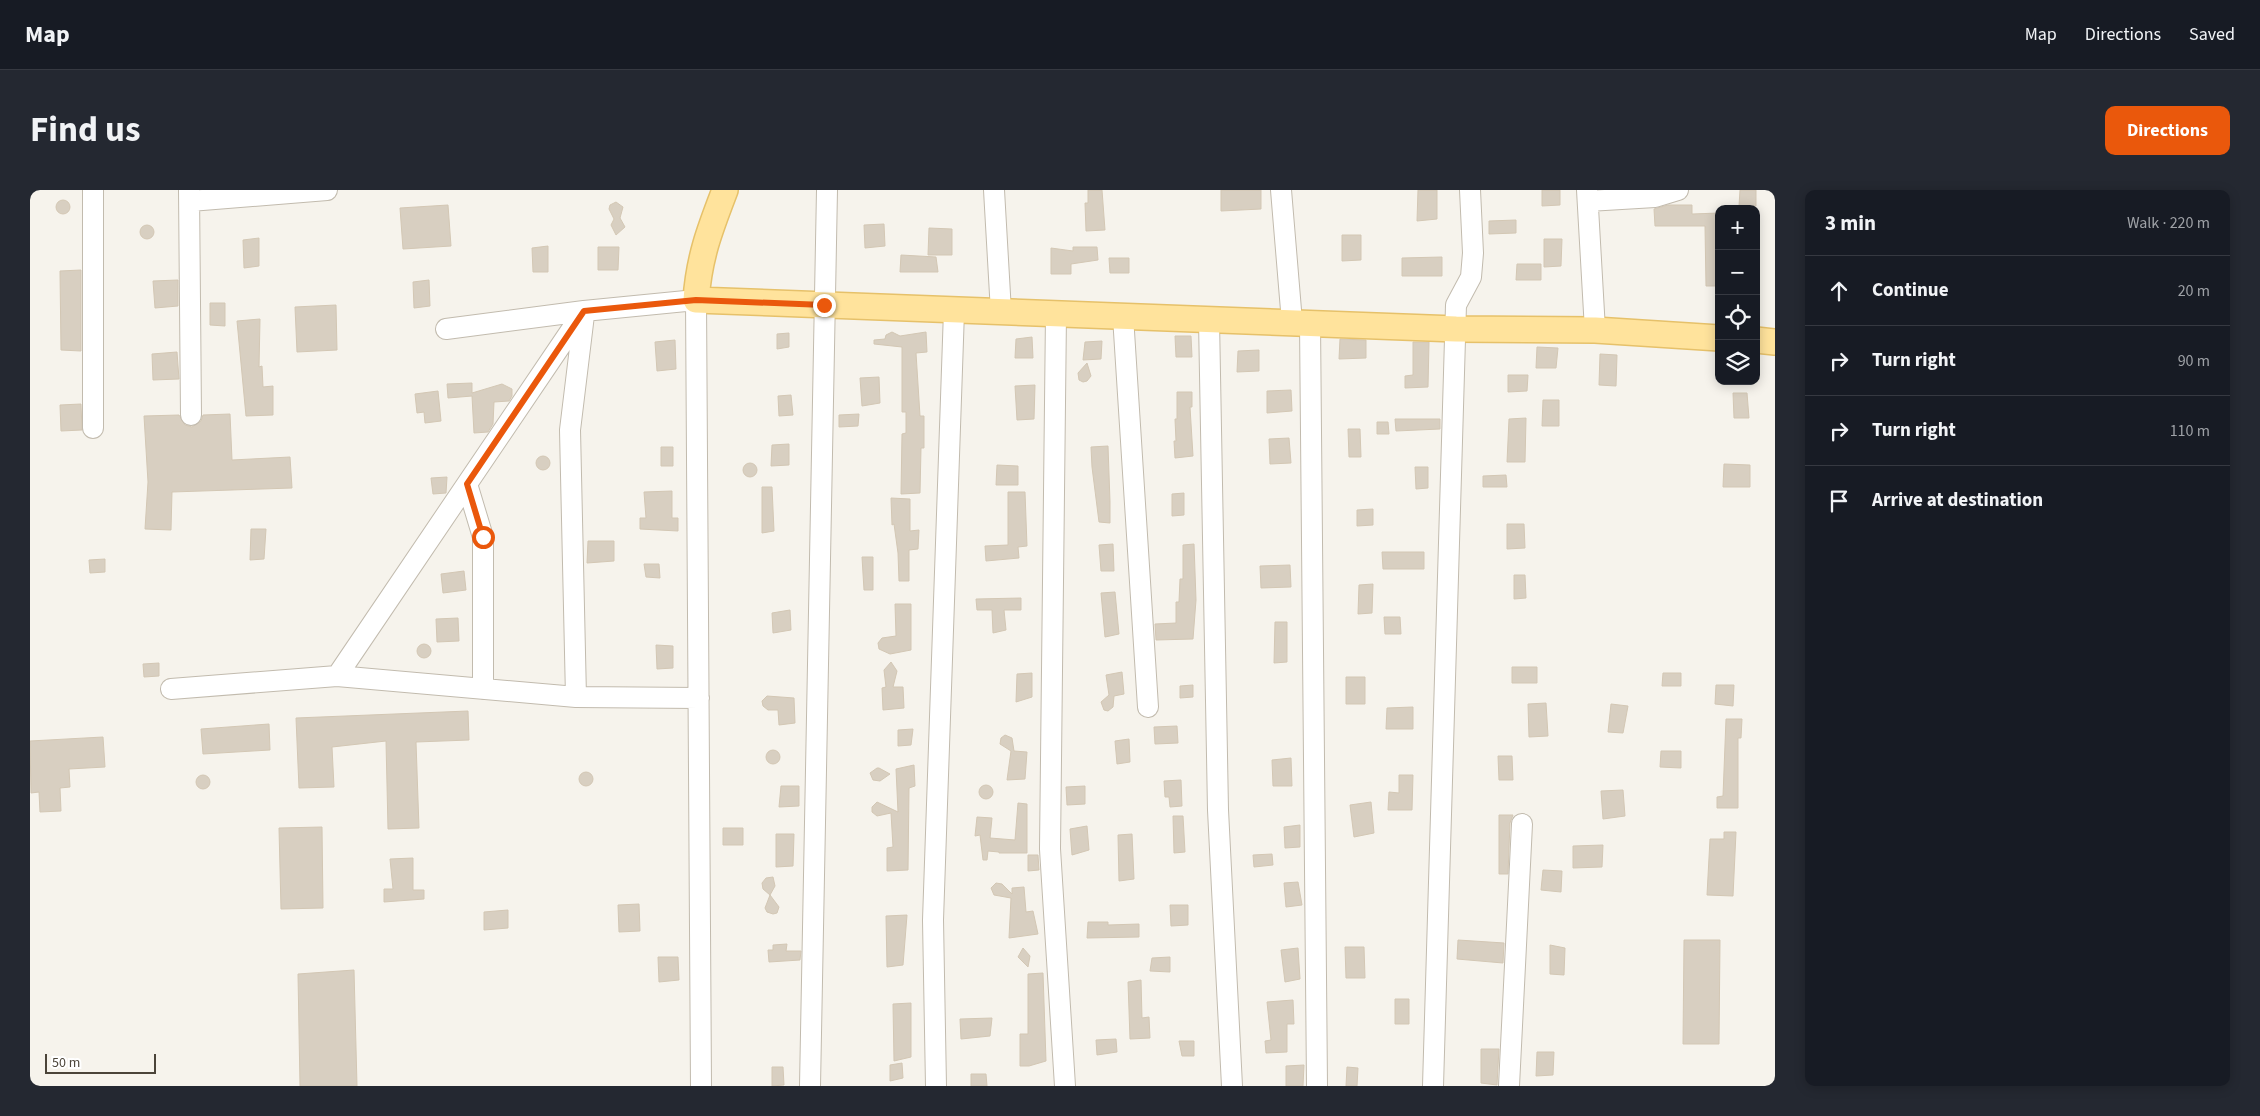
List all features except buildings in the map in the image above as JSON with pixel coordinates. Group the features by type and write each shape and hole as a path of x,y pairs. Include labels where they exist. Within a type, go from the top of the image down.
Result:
{"main road":[{"path":"725,190 705,243 698,272 696,300 1456,329 1595,330 1715,338"},
{"path":"1760,340 1775,342"}],"street":[{"path":"93,190 93,428"},
{"path":"191,415 189,196 327,190"},
{"path":"810,1086 827,190"},
{"path":"994,190 1001,312"},
{"path":"1282,190 1301,322 1317,1086"},
{"path":"1432,1086 1456,305 1466,290 1472,269 1470,190"},
{"path":"1595,330 1588,196 1655,198 1678,190"},
{"path":"446,330 584,311 696,300 701,1086"},
{"path":"337,676 584,311"},
{"path":"576,697 570,430 584,311"},
{"path":"936,1086 933,920 954,311"},
{"path":"1056,314 1050,849 1065,1086"},
{"path":"1123,316 1148,707"},
{"path":"1209,320 1218,810 1232,1086"},
{"path":"467,484 483,537 483,689"},
{"path":"171,688 337,676 576,697 699,698"},
{"path":"1509,1086 1522,824"}],"route":[{"path":"483,537 467,484 584,311 696,300 824,305"}]}
